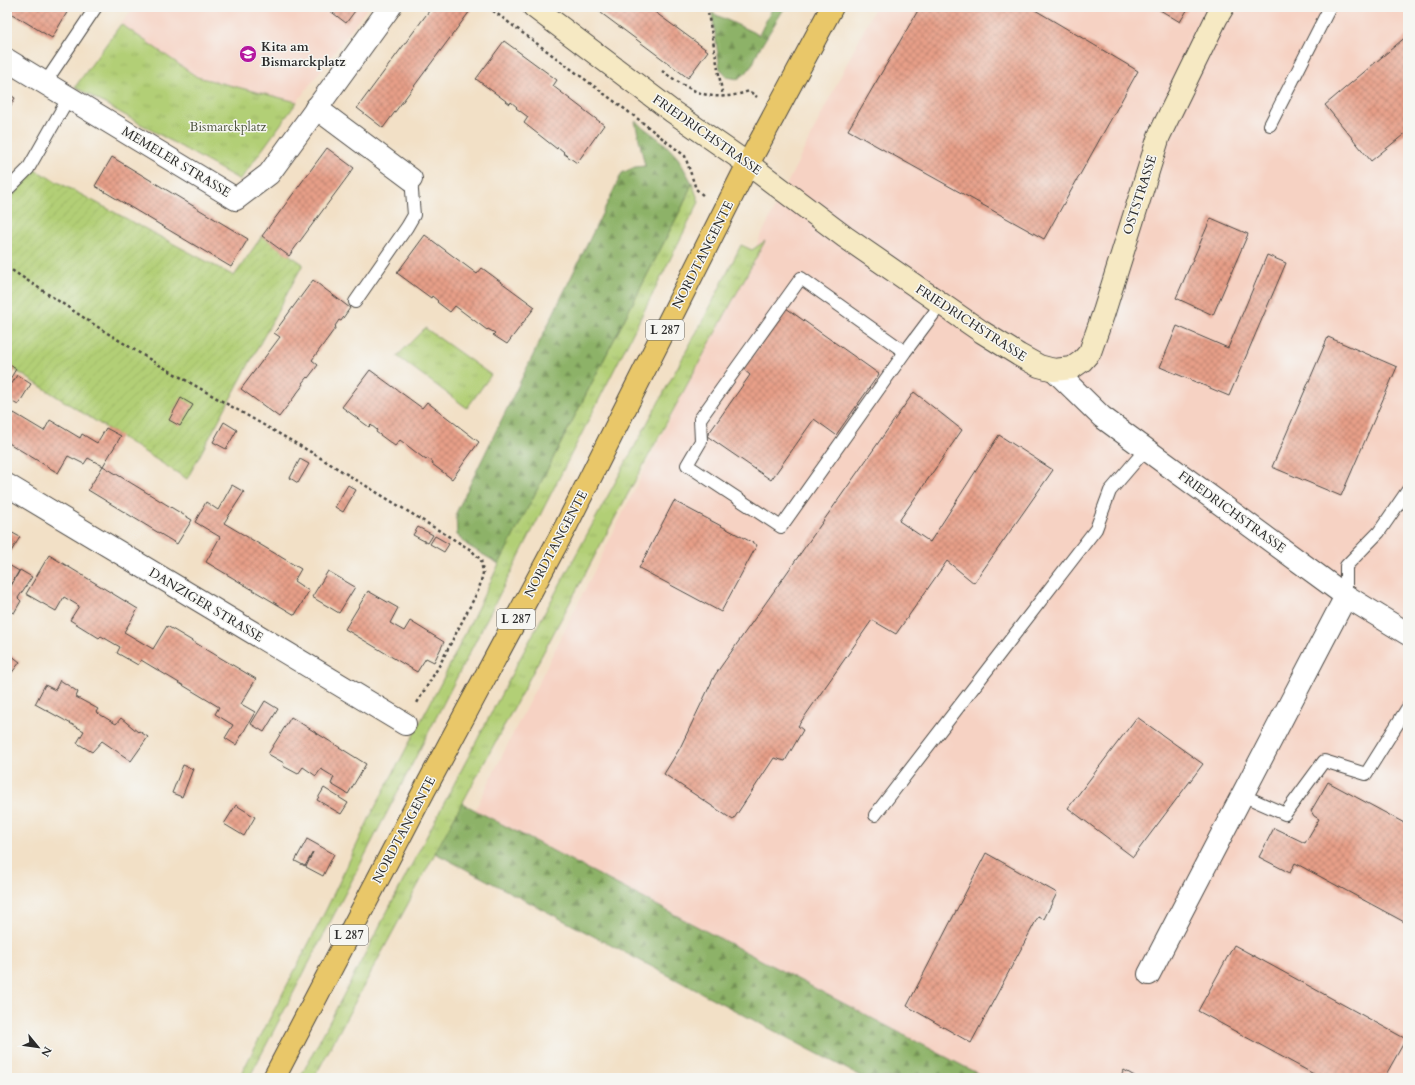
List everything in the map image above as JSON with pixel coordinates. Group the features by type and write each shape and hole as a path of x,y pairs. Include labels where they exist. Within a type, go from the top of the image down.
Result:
{"main road":[{"name":"NORDTANGENTE","path":"274,1078 424,791 566,526 748,164 832,7"}],"street":[{"name":"MEMELER STRASSE","path":"7,60 236,199 268,174 390,7"},
{"name":"FRIEDRICHSTRASSE","path":"534,7 673,112 748,164 845,237 941,304 1019,355 1039,366 1054,370 1102,417 1346,596 1408,634"},
{"name":"OSTSTRASSE","path":"1054,370 1072,368 1082,361 1090,352 1159,136 1223,7"},
{"path":"316,108 411,179"},
{"name":"DANZIGER STRASSE","path":"7,485 405,724"},
{"path":"1149,974 1346,596"}],"lane":[{"path":"45,83 96,7"},
{"path":"1270,125 1330,7"},
{"path":"7,190 28,169 68,97"},
{"path":"355,302 407,227 414,214 411,179"},
{"path":"905,352 801,278 700,419 701,441 688,465 781,527 905,352 941,304"},
{"path":"875,815 1096,528 1110,491 1146,449"},
{"path":"1346,596 1346,566 1379,532 1408,490"},
{"path":"1242,795 1285,814 1324,761 1366,774 1408,708"}],"path":[{"path":"488,7 685,156 696,189 723,215"},
{"path":"707,7 723,96"},
{"path":"661,71 679,84 698,94 719,97 741,94 749,91 776,113"},
{"path":"7,267 154,362 309,450 471,550 481,560 483,572 479,589 439,666 405,724"}],"shaded area":[{"name":"Kita am Bismarckplatz","path":"134,7 368,7 297,102 197,77 121,24"},
{"path":"875,7 1408,7 1408,1078 986,1078 475,810"}],"green space":[{"path":"773,7 785,7 758,51 753,64 746,73 738,79 727,77 720,69 712,13 759,35"},
{"name":"Bismarckplatz","path":"121,24 197,77 297,102 240,180 75,87"},
{"path":"635,121 664,143 678,158 692,183 683,205 499,564 467,545 457,535 456,513 622,173 635,167 645,166"},
{"path":"35,170 234,276 262,236 303,264 187,479 7,365 7,202"},
{"path":"692,183 699,202 476,641 249,1078 239,1078 326,910 371,815 442,681 499,564 683,205"},
{"path":"765,241 314,1078 300,1078 518,662 709,309 741,245 752,250"},
{"path":"425,328 491,375 467,408 397,356"},
{"path":"462,803 986,1078 864,1078 435,853"}],"building":[{"path":"7,7 65,7 69,9 52,38 7,11"},
{"path":"325,7 358,7 346,23"},
{"path":"432,7 473,7 383,128 357,108"},
{"path":"593,7 648,7 708,51 688,78"},
{"path":"920,7 1030,7 1138,71 1044,239 848,130"},
{"path":"1155,7 1189,7 1180,22"},
{"path":"1408,35 1408,131 1371,161 1325,105"},
{"path":"504,41 557,80 553,86 604,125 577,163 563,153 564,152 558,147 557,149 524,123 528,117 511,102 510,104 476,79"},
{"path":"7,93 15,98 7,112"},
{"path":"327,148 354,168 289,256 262,236"},
{"path":"112,157 248,239 231,267 95,186"},
{"path":"1211,218 1248,234 1213,315 1176,298"},
{"path":"425,235 477,274 482,268 535,307 507,344 493,335 495,333 488,329 487,330 455,306 450,312 432,296 431,298 397,273"},
{"path":"1267,255 1286,263 1229,396 1160,367 1177,326 1228,348"},
{"path":"313,280 350,308 341,321 339,320 335,326 336,327 312,360 318,365 302,383 304,384 279,417 241,389 280,337 274,333"},
{"path":"786,308 879,374 836,435 814,419 771,480 707,436 750,375 743,369"},
{"path":"1328,337 1397,367 1341,496 1272,467"},
{"path":"7,363 16,369 7,384"},
{"path":"370,370 422,408 427,402 479,442 452,479 432,464 433,462 427,458 426,460 400,440 395,446 376,432 377,430 371,425 369,427 342,407"},
{"path":"17,375 31,384 18,405 7,399 7,392"},
{"path":"914,392 962,430 899,521 930,542 999,435 1053,470 974,583 947,561 896,634 872,620 798,726 803,730 785,761 774,758 733,820 664,774 680,748 715,675"},
{"path":"181,398 193,405 180,426 169,420"},
{"path":"14,413 44,431 50,420 80,438 82,434 97,443 106,428 121,436 103,466 88,458 84,464 68,456 58,473 7,442 7,425"},
{"path":"224,422 237,430 226,449 213,442"},
{"path":"300,459 309,464 298,483 290,478"},
{"path":"103,466 192,520 177,544 88,490"},
{"path":"232,485 244,492 224,523 301,569 294,581 309,591 295,615 206,562 220,537 195,522 206,502 218,510"},
{"path":"348,485 356,490 343,512 335,507"},
{"path":"674,501 757,545 721,612 639,568"},
{"path":"418,527 433,535 428,543 413,535"},
{"path":"7,530 20,537 7,558"},
{"path":"435,536 449,544 444,552 430,544"},
{"path":"49,555 138,609 124,632 153,649 167,626 256,679 241,704 255,712 236,745 225,738 233,725 215,714 219,707 141,660 138,665 117,653 120,647 101,636 99,638 70,620 79,606 64,597 56,611 26,594"},
{"path":"7,564 19,571 7,591"},
{"path":"20,570 32,577 18,598 21,601 14,613 7,610 7,593"},
{"path":"328,571 355,587 339,613 312,597"},
{"path":"368,591 398,608 390,623 404,631 410,621 444,642 434,662 426,658 417,672 345,629"},
{"path":"7,652 20,662 7,679"},
{"path":"60,680 78,692 76,697 98,709 96,712 116,724 121,718 138,732 139,731 148,737 131,761 102,741 92,752 77,743 84,731 35,704 45,685 55,690"},
{"path":"265,701 278,709 264,732 251,724"},
{"path":"291,717 366,764 348,794 331,784 334,777 321,769 316,776 303,767 298,774 283,766 284,763 268,754"},
{"path":"1137,717 1203,764 1133,857 1068,808"},
{"path":"183,765 193,769 182,797 172,793"},
{"path":"1328,782 1408,825 1408,924 1295,863 1290,873 1259,857 1274,828 1305,843 1319,819 1314,816 1311,811"},
{"path":"324,788 348,803 341,814 317,800"},
{"path":"236,805 255,817 244,836 224,824"},
{"path":"307,839 334,854 323,876 306,867 313,852 305,866 295,861"},
{"path":"986,853 1057,893 1044,919 1038,917 971,1043 907,1006"},
{"path":"1234,945 1406,1039 1384,1078 1321,1078 1198,1011"},
{"path":"1124,1070 1138,1078 1120,1078"}],"place":[{"name":"Kita am Bismarckplatz","path":"248,54"}]}
